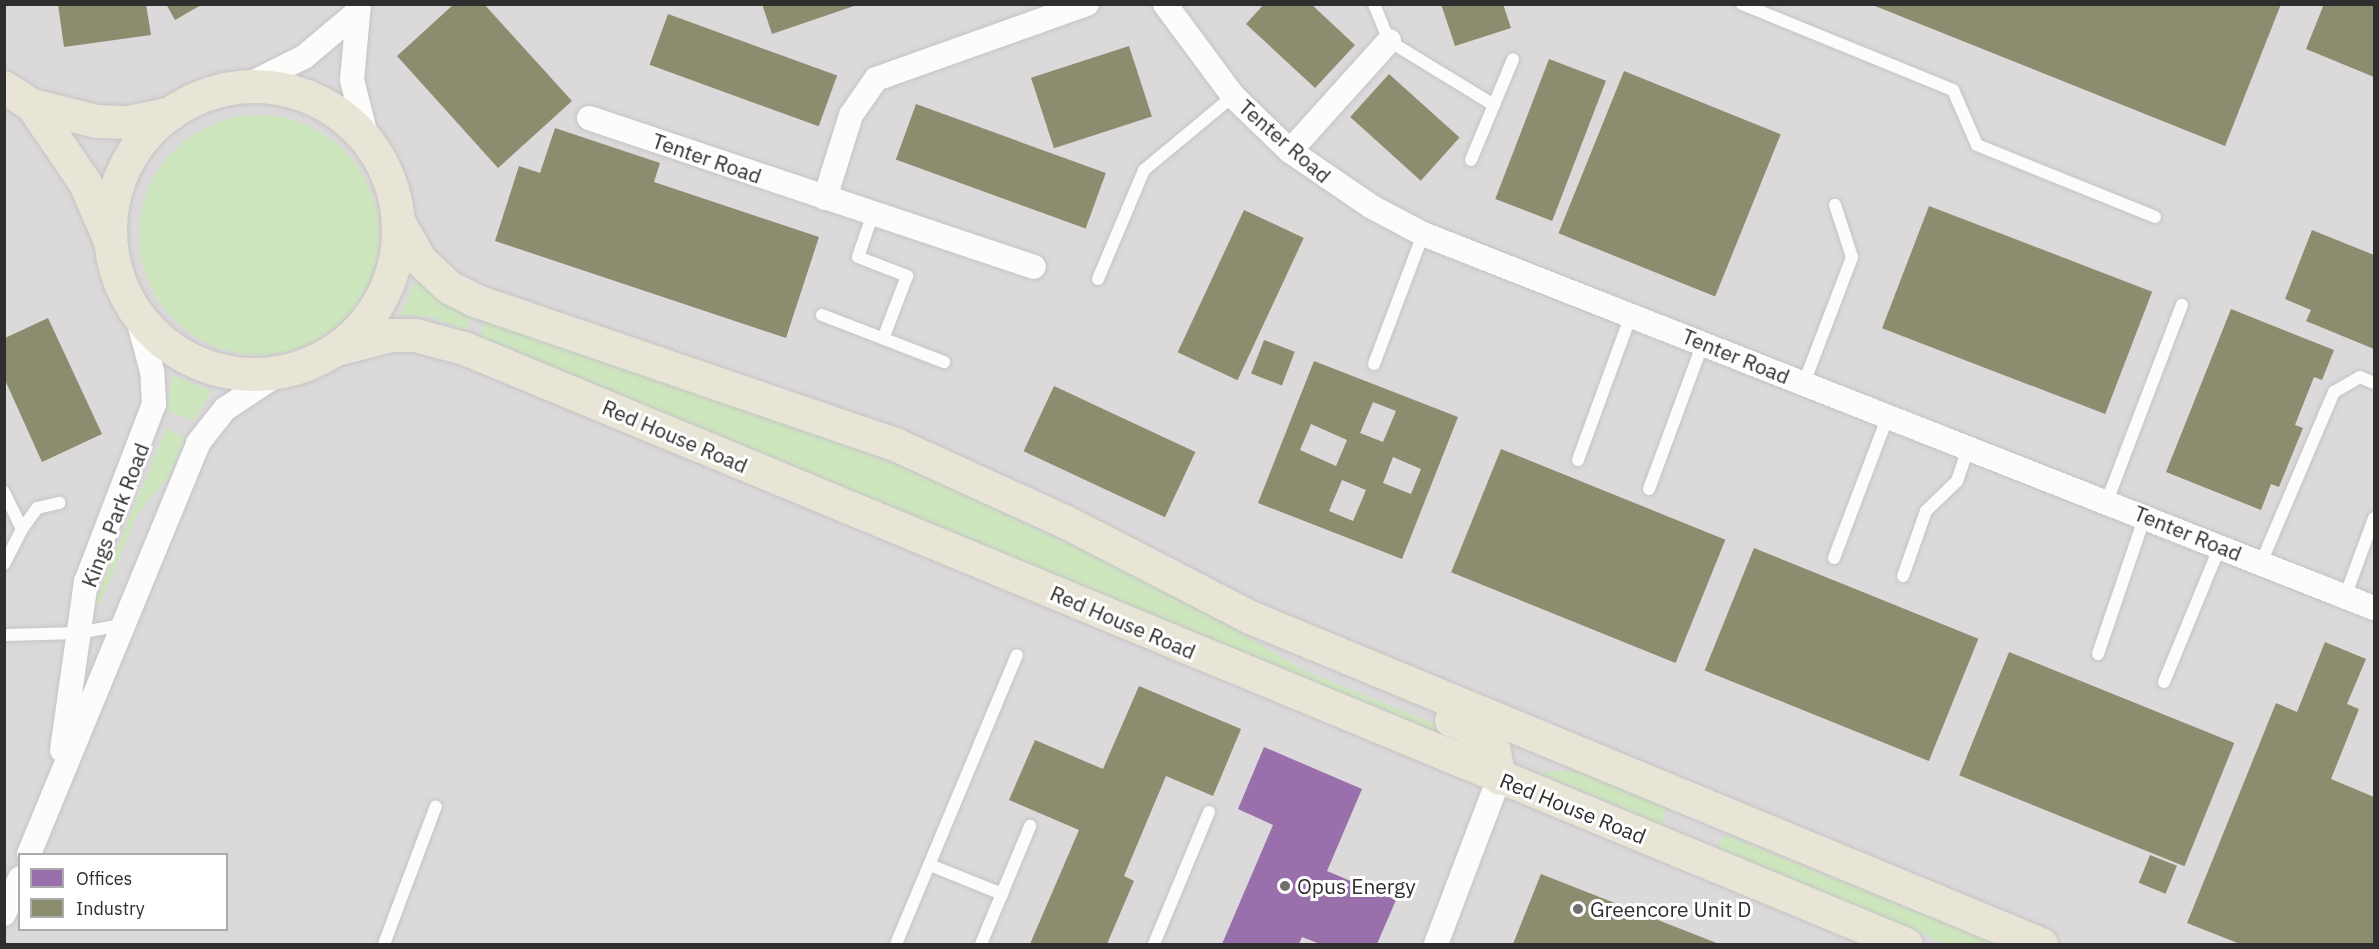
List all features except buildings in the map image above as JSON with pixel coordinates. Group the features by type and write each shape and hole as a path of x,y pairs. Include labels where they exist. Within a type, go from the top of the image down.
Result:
{"main road":[{"path":"4,87 32,105 96,122 128,122 171,113 219,91 244,87 309,98 349,122 368,143 393,193 398,221 390,279 358,330 336,349 281,372 253,375 200,364 161,339 136,312 115,268 110,219 123,170 147,135 171,113"},
{"path":"32,105 85,183 111,244"},
{"path":"398,221 420,260 449,287 477,301 897,445 1064,521 1251,617 2041,945"},
{"name":"Red House Road","path":"336,349 391,335 415,335 464,348 1906,945"},
{"path":"1251,617 1308,659 1479,732 1494,751 1499,778"}],"street":[{"path":"825,198 850,115 876,79 1087,4"},
{"name":"Tenter Road","path":"1165,4 1233,96 1290,151 1372,207 1423,234 2107,501 2374,608"},
{"path":"244,87 304,57 357,9"},
{"path":"357,9 352,80 368,143"},
{"path":"1290,151 1389,41"},
{"name":"Tenter Road","path":"589,118 1035,267"},
{"name":"Kings Park Road","path":"56,791 86,582 154,404 152,371 136,312"},
{"name":"Kings Park Road","path":"30,853 121,625 198,443 225,409 281,372"},
{"path":"1436,945 1499,778"},
{"path":"4,914 18,882"}],"lane":[{"path":"1374,4 1389,41 1494,105"},
{"path":"1742,4 1953,90 1977,145 2155,217"},
{"path":"1472,160 1513,59"},
{"path":"1098,279 1144,170 1233,96"},
{"path":"1804,383 1851,257 1835,206"},
{"path":"873,213 858,257 907,276 883,339"},
{"path":"1374,364 1423,234"},
{"path":"2107,501 2182,305"},
{"path":"822,315 944,362"},
{"path":"1578,460 1631,315"},
{"path":"1649,489 1703,343"},
{"path":"2261,562 2334,392 2360,377 2374,383"},
{"path":"1834,558 1888,416"},
{"path":"1903,576 1926,512 1957,481 1969,447"},
{"path":"4,492 22,529"},
{"path":"4,564 22,529 38,508 59,503"},
{"path":"2098,654 2145,516"},
{"path":"2345,597 2374,518"},
{"path":"2164,682 2220,546"},
{"path":"5,635 78,633 121,625"},
{"path":"896,945 1017,655"},
{"path":"384,945 436,806"},
{"path":"1154,945 1209,812"},
{"path":"981,945 1030,826"},
{"path":"930,865 1002,894"}],"shaded area":[{"path":"5,5 2374,5 2374,944 5,944"}],"green space":[{"path":"259,115 282,118 305,125 344,150 369,189 376,212 379,235 376,258 369,281 344,320 305,345 282,352 259,355 236,352 213,345 174,320 149,281 142,258 139,235 142,212 149,189 174,150 213,125 236,118"},
{"path":"416,281 471,315 465,331 432,317 400,315"},
{"path":"486,321 835,440 974,498 1187,601 1301,669 1458,734 1455,740 479,336"},
{"path":"172,375 212,391 193,421 167,410"},
{"path":"166,429 185,437 168,477 138,513 100,604 95,602"},
{"path":"1577,770 1666,808 1662,825 1538,772"},
{"path":"1725,835 1997,944 1946,944 1717,848"}],"place":[{"name":"Opus Energy","path":"1285,886"},
{"name":"Greencore Unit D","path":"1578,909"}]}
